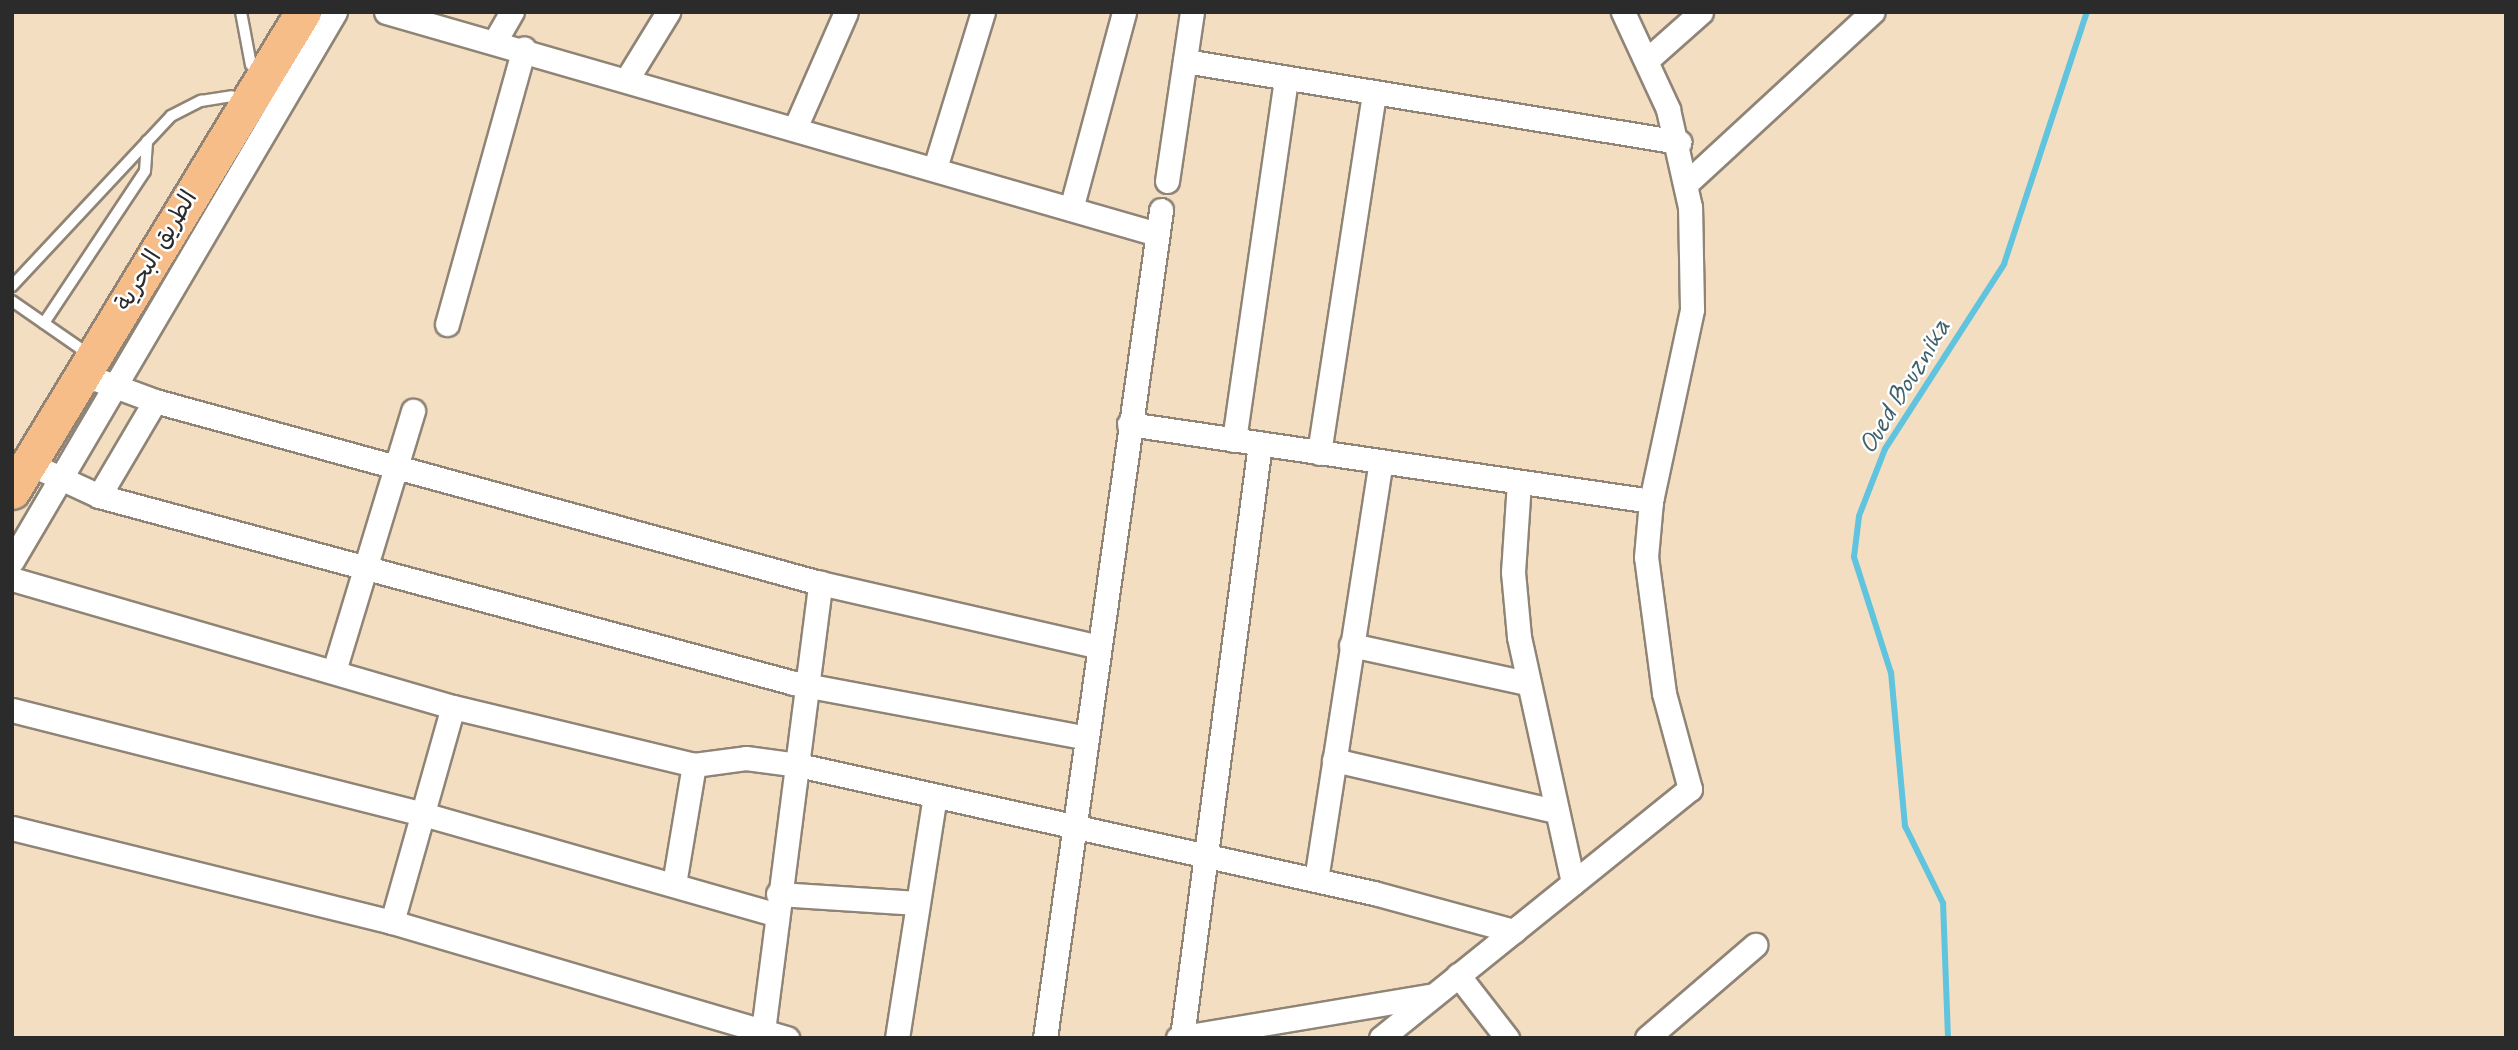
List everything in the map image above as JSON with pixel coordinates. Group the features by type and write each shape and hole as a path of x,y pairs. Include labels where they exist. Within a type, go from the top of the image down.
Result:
{"main road":[{"name":"الطريق البحرية","path":"91,366 232,96 281,12"},
{"name":"الطريق البحرية","path":"17,470 91,366 303,12"}],"street":[{"path":"12,561 60,477 91,366 335,12"},
{"path":"386,12 796,126 1157,234"},
{"path":"495,41 512,12"},
{"path":"627,79 668,12"},
{"path":"796,126 846,12"},
{"path":"935,168 983,12"},
{"path":"1071,209 1124,12"},
{"path":"1167,181 1192,12"},
{"path":"1381,1038 1690,789 1650,612 1651,501 1692,309 1688,182 1679,142 1647,60 1623,12"},
{"path":"1647,60 1701,12"},
{"path":"1688,182 1872,12"},
{"path":"447,324 524,50"},
{"path":"1185,61 1679,142"},
{"path":"1234,440 1286,78"},
{"path":"1319,453 1374,92"},
{"path":"1045,1038 1082,737 1161,210"},
{"path":"91,366 155,401 396,469 820,583 1096,646"},
{"path":"99,496 155,401"},
{"path":"334,671 414,411"},
{"path":"1129,424 1651,501"},
{"path":"1260,444 1180,1037 1432,996"},
{"path":"1316,880 1381,462"},
{"path":"17,470 60,477 99,496 807,686 1082,737"},
{"path":"1519,482 1513,572 1527,683 1573,883"},
{"path":"12,579 453,707 694,765 746,758 798,765 1316,880 1514,930"},
{"path":"763,1031 776,904 798,765 820,583"},
{"path":"1351,645 1527,683"},
{"path":"392,922 453,707"},
{"path":"12,710 423,814 674,884 776,904 918,904"},
{"path":"1334,760 1555,811"},
{"path":"674,884 694,765"},
{"path":"897,1038 934,796"},
{"path":"12,828 392,922 787,1038"},
{"path":"1647,1038 1755,945"},
{"path":"1458,975 1507,1038"}],"lane":[{"path":"241,12 251,65"},
{"path":"12,286 147,141 186,107 232,96"},
{"path":"44,323 145,171 147,141"},
{"path":"12,300 44,323 91,366"}],"waterway":[{"name":"Oued Bouznika","path":"1948,1038 1943,903 1905,826 1891,673 1854,557 1859,516 1885,449 2004,264 2087,12"}]}
